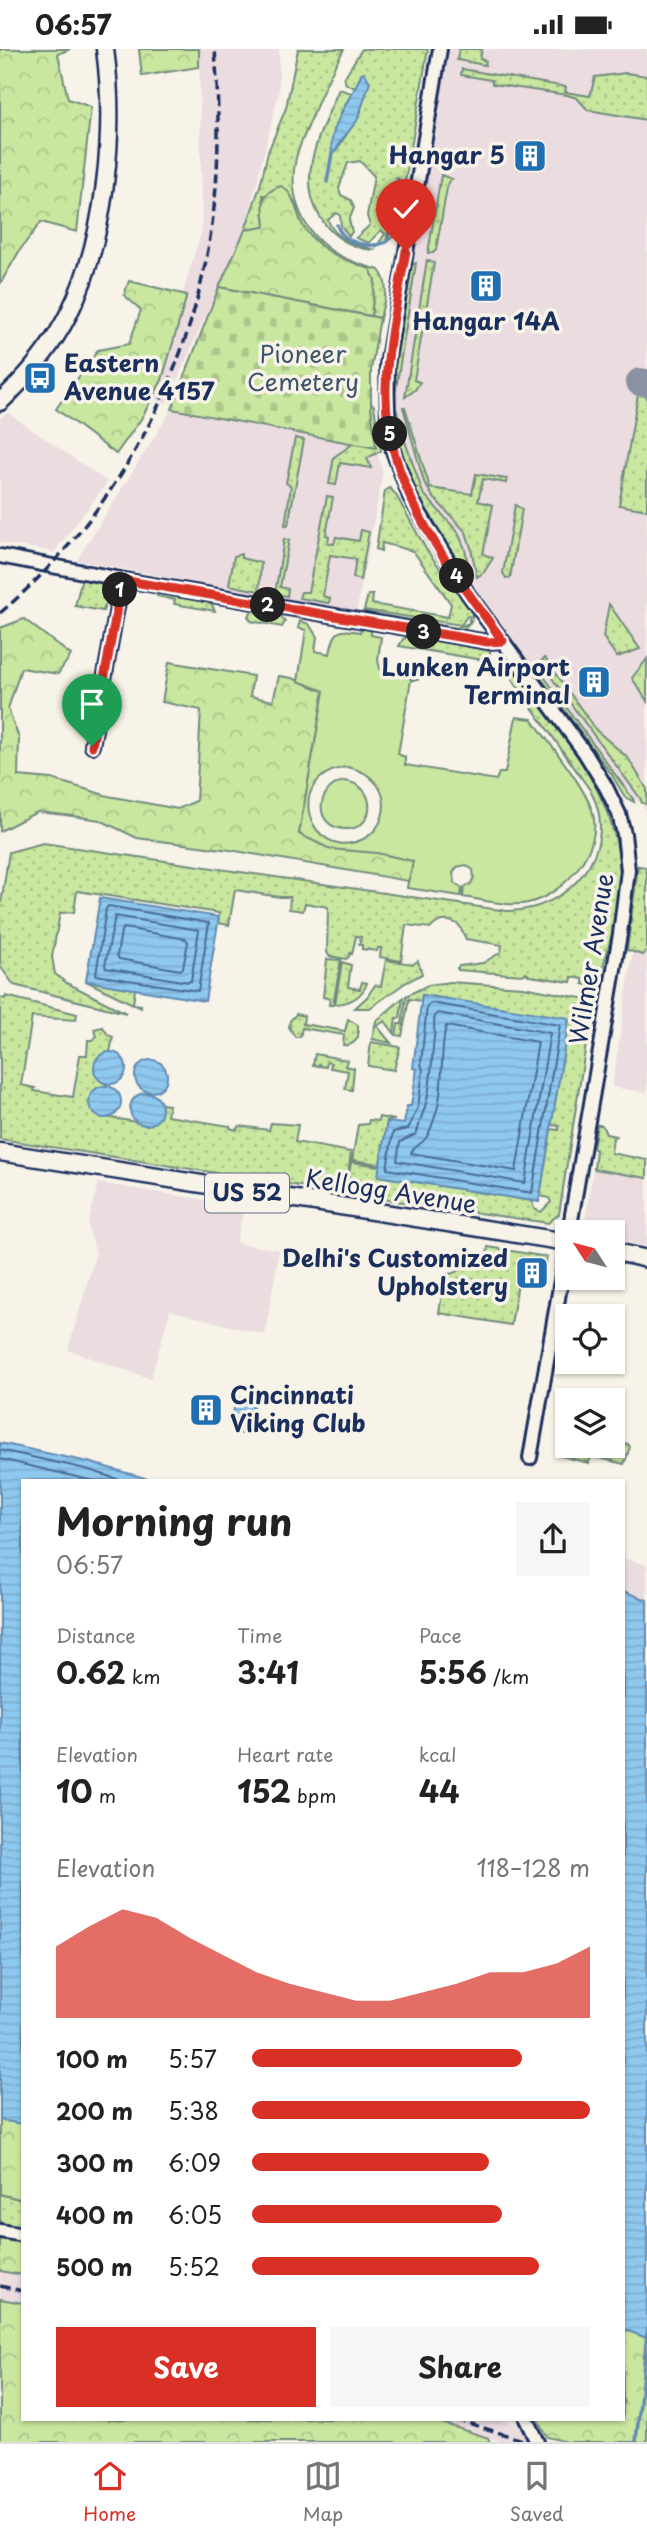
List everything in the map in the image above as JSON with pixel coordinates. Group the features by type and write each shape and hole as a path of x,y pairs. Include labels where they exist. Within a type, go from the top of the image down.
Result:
{"main road":[{"path":"0,402 24,378 54,339 69,314 84,278 97,222 107,158 105,49"},
{"name":"Kellogg Avenue","path":"0,1152 555,1240"},
{"path":"625,1254 647,1259"}],"street":[{"name":"Wilmer Avenue","path":"440,49 388,355 388,423 400,475 421,519 468,594 586,753 619,814 627,853 628,870 620,934 571,1220"},
{"path":"0,556 393,627 488,642 503,641"},
{"path":"92,746 122,580"},
{"path":"530,1458 560,1290"},
{"path":"0,2231 21,2235"},
{"path":"527,2421 537,2442"}],"shaded area":[{"path":"199,49 279,49 279,92 247,222 167,403 151,399 202,229"},
{"path":"448,49 647,49 647,815 642,803 625,797 612,775 440,539 414,490 403,459 395,424 395,365"},
{"path":"172,409 376,448 383,472 356,613 77,560"},
{"path":"8,413 108,482 54,552 0,543 0,418"},
{"path":"647,860 647,1093 612,1087"},
{"path":"594,1165 647,1176 647,1247 625,1242 625,1220 585,1220"},
{"path":"98,1183 244,1206 236,1243 279,1250 265,1335 170,1310 151,1379 68,1350 96,1253 88,1226"},
{"path":"625,1559 647,1565 647,1600 625,1592"},
{"path":"0,2271 21,2275 21,2303 0,2299"},
{"path":"435,2421 502,2421 522,2427 529,2442 503,2442"}],"green space":[{"path":"0,49 70,49 58,54 68,99 91,107 77,232 41,222 0,284"},
{"path":"139,49 199,49 199,67 142,76"},
{"path":"298,49 344,49 297,153 294,171 295,196 310,231 329,249 346,259 379,270 386,287 380,318 371,316 375,280 370,269 329,254 303,228 294,201 263,195 265,227 245,230 268,152 286,108"},
{"path":"362,49 428,49 396,234 377,246 385,234 381,230 369,243 356,238 370,225 367,216 374,176 360,161 348,163 339,188 341,195 351,200 354,208 349,220 352,232 349,236 341,226 340,215 336,213 328,220 342,238 376,250 350,244 338,237 317,212 311,196 310,179 316,144 339,89 352,93 340,114 336,151 361,112 362,73 355,88 346,84 344,78"},
{"path":"459,49 482,49 480,59 486,61 485,65 457,60"},
{"path":"462,69 566,87 565,92 590,96 595,77 626,73 647,76 647,120 588,110 577,98 567,95 492,84 492,80 461,75"},
{"path":"441,175 452,179 448,182 436,250 428,253"},
{"path":"281,186 293,200 305,229 319,244 334,254 370,269 375,280 371,316 219,287 245,230 265,227 265,197"},
{"path":"427,260 434,263 414,380 420,382 415,390 405,397"},
{"path":"416,263 396,389 393,387 398,341 411,265"},
{"path":"129,281 187,295 162,380 141,419 116,454 56,409 98,350 129,344 141,310 124,295"},
{"name":"Pioneer Cemetery","path":"219,287 380,318 371,370 371,408 376,448 172,409"},
{"path":"638,394 647,396 647,510 619,505"},
{"path":"370,401 374,406 381,451 367,458 371,468 340,463 336,485 329,484 334,457 364,436"},
{"path":"403,407 430,488 472,494 476,474 507,479 506,483 483,479 478,501 493,505 483,554 493,558 484,572 477,577 466,532 433,497 424,482"},
{"path":"397,411 423,493 458,532 465,549 470,575 464,573 428,520 414,490 417,488 413,487 399,442 395,413"},
{"path":"295,438 304,440 288,525 285,525 291,486 286,483"},
{"path":"390,488 426,549 472,612 472,617 467,616 461,625 364,610 368,595 373,595 372,604 448,617 451,604 413,551 382,543 381,551 376,549 385,491"},
{"path":"327,496 333,497 326,535 329,536 328,543 334,544 336,537 359,541 361,530 369,532 360,580 353,578 356,559 330,555 323,596 330,598 329,603 299,598 301,592 308,592"},
{"path":"515,505 522,509 510,578 506,578 503,573"},
{"path":"284,539 289,540 280,587 288,589 287,596 275,594"},
{"path":"241,554 241,558 261,563 259,591 229,585 234,556"},
{"path":"82,578 101,582 108,587 109,605 105,605 103,611 75,606"},
{"path":"157,593 211,603 215,611 174,604 175,600 157,596"},
{"path":"609,604 640,649 617,657 603,637"},
{"path":"253,610 279,614 285,622 282,627 251,621 248,616"},
{"path":"364,612 457,628 469,623 469,619 472,620 467,627 451,631 366,617"},
{"path":"24,619 71,655 58,674 21,668 8,709 19,738 18,776 52,779 108,796 178,809 196,801 201,710 162,702 169,662 253,676 250,696 273,701 279,676 292,678 324,691 299,834 413,861 412,874 408,881 230,850 137,838 100,820 65,815 37,812 0,831 0,628"},
{"path":"300,621 309,624 317,637 315,651 330,654 335,636 341,631 360,632 362,628 371,629 371,635 381,637 378,660 380,669 389,674 419,680 411,680 398,754 405,757 405,765 496,780 499,773 505,773 516,717 532,719 574,776 592,810 593,839 578,868 555,890 542,898 528,903 504,904 463,897 464,887 471,884 474,877 473,870 466,865 457,867 453,873 455,883 462,888 461,896 407,888 413,861 377,853 330,849 299,834 324,691 298,681 306,630 298,628","holes":["347,767 356,769 376,784 381,791 384,808 381,821 371,834 361,840 343,844 328,839 316,829 310,815 309,800 314,785 327,774"]},
{"path":"412,636 490,651 489,661 399,646 403,639"},
{"path":"545,658 596,730 628,758 647,789 647,804 642,803 540,662"},
{"path":"647,659 647,701 632,678"},
{"path":"511,665 582,763 609,817 617,845 620,888 613,930 598,984 583,984 583,979 572,977 571,982 530,976 526,973 522,975 458,970 459,966 483,963 501,952 502,945 466,939 459,925 448,921 437,923 431,928 406,925 401,961 380,957 381,948 377,951 362,949 362,945 359,945 361,937 356,936 349,957 346,959 329,956 328,907 305,903 303,911 289,909 290,897 235,890 229,925 218,923 219,913 77,891 74,912 60,913 52,957 55,974 67,983 126,1013 14,985 0,966 0,910 9,852 43,843 507,911 530,908 551,901 584,873 595,854 600,834 598,812 590,790 505,669"},
{"path":"537,667 634,802 625,797 612,775 535,670"},
{"path":"344,781 355,784 368,798 368,815 363,823 355,828 335,827 323,815 323,799 327,791"},
{"path":"638,866 645,867 647,874 647,950 643,955 627,950"},
{"path":"327,959 341,960 333,1005 329,1005 330,999 323,997"},
{"path":"386,960 413,964 418,961 422,974 370,1008 355,1008 375,985 381,986"},
{"path":"342,962 351,965 348,987 360,989 362,982 367,983 355,998 335,1004"},
{"path":"86,981 135,989 133,1004 141,1005 141,1008"},
{"path":"450,982 523,987 593,1000 559,1214 548,1223 0,1139 0,997 5,999 6,996 77,1014 76,1020 32,1017 21,1085 35,1088 34,1091 73,1097 80,1055 87,1055 88,1040 97,1036 94,1029 103,1027 108,1035 113,1037 110,1052 98,1057 95,1070 107,1086 97,1088 93,1092 105,1117 137,1122 161,1107 160,1104 169,1105 167,1116 230,1126 237,1130 239,1126 269,1130 271,1123 298,1125 295,1142 351,1152 347,1183 371,1188 371,1184 348,1182 351,1162 380,1166 379,1176 532,1201 534,1209 541,1212 551,1202 549,1198 540,1196 551,1129 559,1130 559,1126 551,1125 569,1019 422,995 421,1001 409,999 402,1036 396,1035 398,1024 402,1024 406,996 428,985"},
{"path":"403,998 394,1033 385,1021 377,1026 391,1043 372,1039 376,1021"},
{"path":"296,1014 304,1016 303,1024 345,1031 348,1019 358,1025 358,1037 352,1044 343,1045 344,1035 302,1028 300,1037 295,1037 289,1027"},
{"path":"371,1042 400,1047 394,1070 368,1066"},
{"path":"315,1054 347,1060 345,1066 354,1068 352,1090 345,1089 348,1071 330,1068 331,1063 327,1062 326,1067 313,1065"},
{"path":"379,1117 395,1120 387,1121 380,1164 352,1160 358,1125 368,1124 369,1120 378,1121"},
{"path":"597,1125 602,1125 606,1134 616,1136 613,1138 611,1153 647,1160 647,1178 594,1169 596,1150 593,1148"},
{"path":"488,1247 547,1257 546,1262 522,1258 511,1325 439,1313 445,1275 462,1269 472,1255 487,1257"},
{"path":"625,1443 628,1444 630,1447 624,1464 599,1458 625,1458"},
{"path":"569,1458 590,1458 589,1463"},
{"path":"0,2120 21,2124 21,2199 0,2194"},
{"path":"0,2194 21,2199 21,2228 0,2224"},
{"path":"0,2239 21,2242 21,2275 0,2271"},
{"path":"0,2299 21,2303 21,2421 435,2421 489,2438 491,2442 0,2442"},
{"path":"625,2330 647,2338 647,2442 567,2442 547,2437 538,2421 625,2421"}],"water":[{"path":"364,72 370,82 357,121 332,153 333,133"},
{"path":"100,898 219,917 205,1001 86,981"},
{"path":"422,995 569,1018 539,1202 378,1176 387,1122 404,1124 407,1106 411,1106 417,1069 413,1068"},
{"path":"110,1052 122,1056 126,1068 122,1080 110,1084 98,1080 94,1068 98,1056"},
{"path":"151,1060 162,1065 167,1076 162,1087 151,1092 140,1087 135,1076 140,1065"},
{"path":"105,1086 116,1091 121,1102 116,1113 105,1118 94,1113 89,1102 94,1091"},
{"path":"146,1093 157,1098 162,1109 157,1120 146,1125 135,1120 130,1109 135,1098"},
{"path":"236,1397 254,1400 249,1428 242,1434 236,1433 231,1425"},
{"path":"0,1443 88,1462 148,1479 21,1479 21,2124 0,2120"},
{"path":"625,1592 647,1600 647,2338 625,2330"}],"waterway":[{"path":"327,182 332,153"},
{"path":"337,225 351,241 365,245 387,242 398,179"},
{"path":"636,2442 647,2334"}],"taxiway":[{"path":"640,382 647,383"}],"railway":[{"path":"0,613 42,575 113,487 142,438 167,387 187,334 202,280 212,224 218,137 215,49"},
{"path":"0,2286 21,2291"},
{"path":"461,2421 529,2442"}],"place":[{"name":"Hangar 5","path":"530,156"},
{"name":"Hangar 14A","path":"486,286"},
{"name":"Eastern Avenue 4157","path":"40,378"},
{"name":"Lunken Airport Terminal","path":"594,682"},
{"name":"Delhi's Customized Upholstery","path":"532,1273"},
{"name":"Cincinnati Viking Club","path":"206,1410"}],"route":[{"path":"92,746 122,580 393,627 488,642 503,641 468,594 421,519 400,475 393,451 386,399 387,365 406,251"}]}
